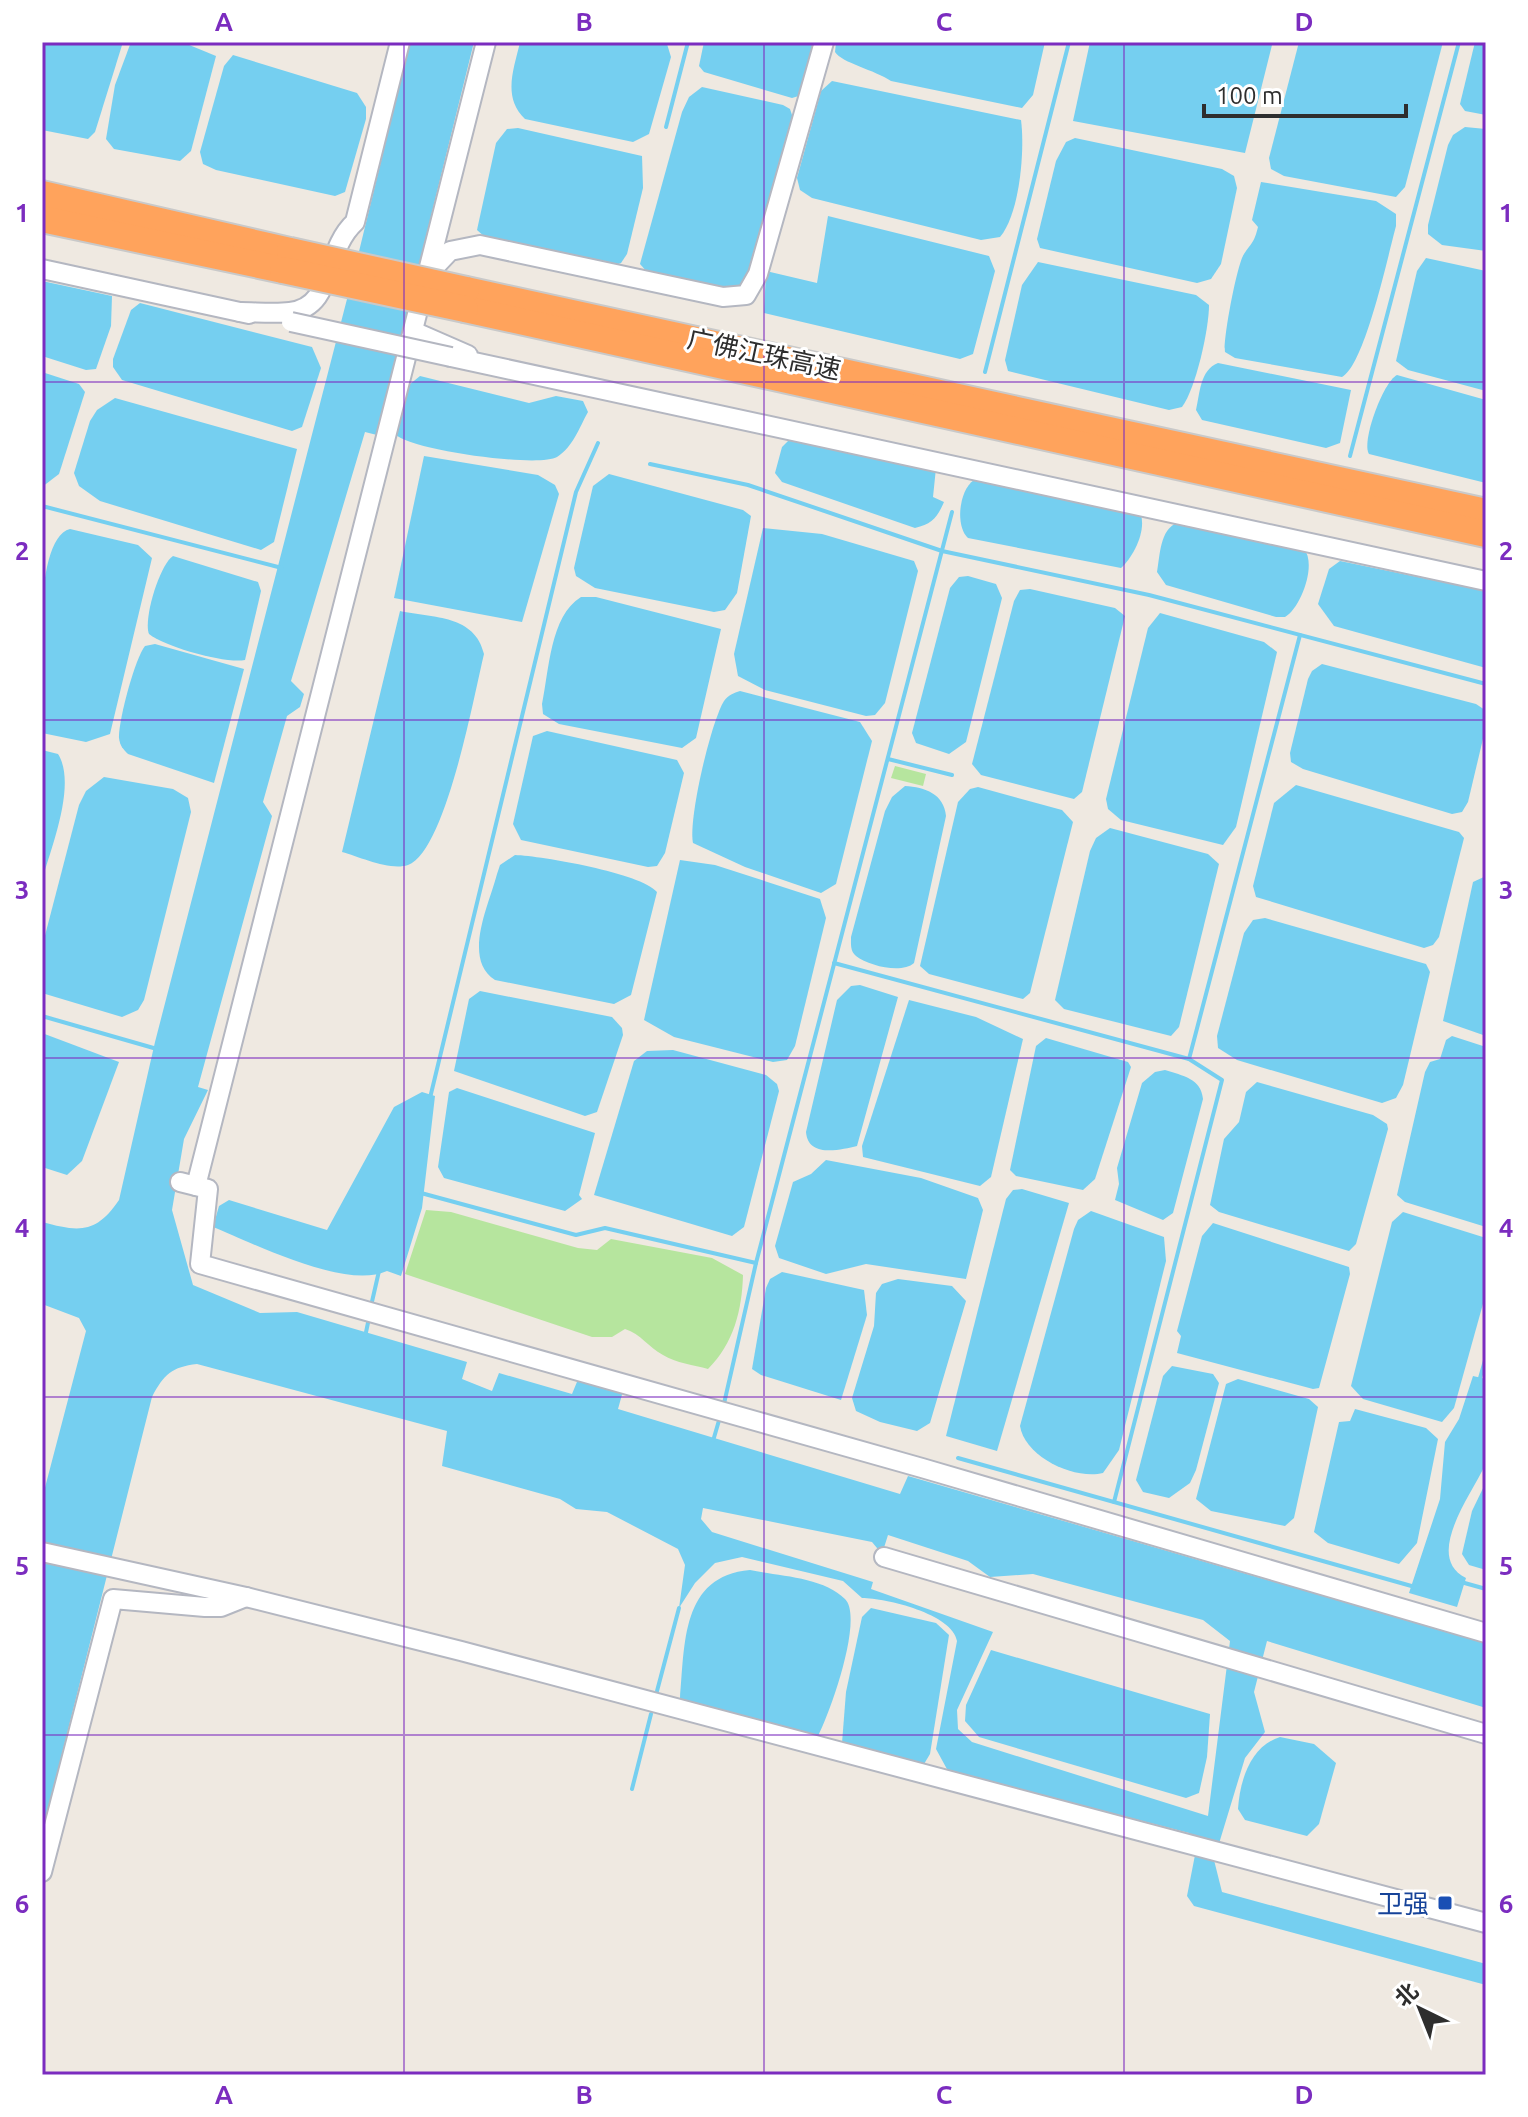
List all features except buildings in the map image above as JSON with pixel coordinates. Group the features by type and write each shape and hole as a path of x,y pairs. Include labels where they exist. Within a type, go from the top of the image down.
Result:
{"highway":[{"name":"广佛江珠高速","path":"42,194 287,261"},
{"name":"广佛江珠高速","path":"42,219 287,261 1486,512"},
{"name":"广佛江珠高速","path":"466,299 1486,534"}],"street":[{"path":"240,312 292,312 310,306 322,293 336,245 355,222 400,42"},
{"path":"486,42 188,1184 208,1189 200,1264 922,1468 1486,1633"},
{"path":"426,281 435,264 450,251 480,245 723,297 746,295 758,274 824,42"},
{"path":"42,269 1486,581"},
{"path":"413,331 497,367"},
{"path":"42,1552 246,1597 1486,1923"},
{"path":"884,1557 1486,1734"},
{"path":"42,1872 106,1613 113,1599 221,1607 246,1597"}],"green space":[{"path":"895,766 926,774 923,786 891,778"},
{"path":"426,1210 451,1212 578,1248 597,1250 611,1239 712,1258 743,1275 735,1325 724,1348 708,1369 668,1358 625,1329 612,1337 592,1337 405,1274"}],"water":[{"path":"42,42 123,42 95,132 88,139 42,130"},
{"path":"131,42 182,42 216,56 191,151 180,161 114,149 106,139 115,85"},
{"path":"410,42 474,42 377,435 365,432 291,681 304,694 300,707 287,716 263,802 272,816 198,1087 208,1090 184,1139 172,1210 193,1285 260,1313 297,1312 467,1362 462,1379 492,1391 499,1373 572,1394 579,1377 623,1391 618,1409 900,1494 908,1476 1486,1643 1486,1708 1267,1641 1254,1692 1265,1732 1245,1758 1214,1860 1222,1892 1486,1964 1486,1985 1194,1906 1187,1896 1195,1855 1189,1833 948,1771 936,1749 957,1641 953,1631 932,1616 902,1604 862,1598 843,1581 742,1557 715,1563 695,1583 679,1608 685,1565 678,1549 607,1512 576,1509 560,1499 442,1466 447,1431 197,1364 170,1373 152,1397 42,1833 42,1499 86,1331 79,1318 42,1304 42,1222 66,1228 86,1228 102,1219 119,1200 155,1042 354,272","holes":["703,1508 872,1542 882,1554 888,1535 968,1561 990,1577 1033,1574 1203,1620 1230,1641 1208,1816 972,1742 958,1729 957,1710 993,1632 871,1589 873,1582 712,1532 701,1519"]},
{"path":"520,42 667,44 671,57 649,134 633,142 525,119 518,110 512,92"},
{"path":"704,42 820,42 802,95 792,98 704,72 699,66"},
{"path":"836,42 1045,42 1033,95 1022,108 891,81 839,56 835,52"},
{"path":"1090,42 1272,45 1245,153 1073,121"},
{"path":"1299,42 1443,42 1405,187 1396,197 1284,176 1271,169 1269,158"},
{"path":"1475,42 1486,42 1486,115 1465,111 1460,104"},
{"path":"233,55 357,93 366,107 366,119 345,192 335,196 216,170 203,164 200,152 224,66"},
{"path":"832,81 1021,120 1020,181 1012,213 1000,237 981,240 812,198 800,190 797,178 821,91"},
{"path":"702,87 783,105 790,109 793,118 746,283 732,291 648,273 640,264 682,112 689,97"},
{"path":"1465,127 1486,129 1486,251 1442,245 1428,234 1448,145 1453,135"},
{"path":"518,128 642,156 643,188 627,254 621,263 613,266 486,238 477,230 496,143 507,129"},
{"path":"1075,138 1222,169 1234,176 1237,188 1221,264 1211,279 1197,283 1040,248 1037,239 1056,161 1066,142"},
{"path":"1261,182 1376,201 1396,214 1396,226 1367,332 1351,368 1342,377 1235,358 1225,352 1228,318 1238,272 1258,227 1252,220"},
{"path":"828,216 989,256 995,271 973,354 960,359 764,313 766,271 817,283"},
{"path":"1426,258 1486,271 1486,391 1408,370 1396,361 1417,271"},
{"path":"1038,262 1196,295 1209,305 1201,358 1182,407 1169,410 1008,371 1005,360 1022,285"},
{"path":"42,281 112,296 111,326 96,369 86,370 42,356"},
{"path":"140,303 312,347 321,368 302,427 292,431 122,380 113,367 113,359 131,310"},
{"path":"1218,363 1351,390 1340,443 1326,448 1202,420 1196,410 1202,383 1212,366"},
{"path":"42,372 79,384 85,392 59,474 42,487"},
{"path":"1397,375 1486,400 1486,483 1369,454 1368,438 1375,413 1391,380"},
{"path":"420,376 529,403 556,396 583,401 588,412 571,443 557,457 545,460 501,459 447,451 405,440 395,434 404,389"},
{"path":"115,398 297,449 274,542 261,550 100,501 79,486 74,473 90,421 97,410"},
{"path":"792,437 936,468 933,497 944,502 933,520 915,528 782,482 775,473 782,447"},
{"path":"424,456 538,475 555,485 559,494 522,622 394,598"},
{"path":"609,474 743,510 751,516 737,593 725,610 714,612 595,588 576,576 574,568 593,486"},
{"path":"974,480 1141,515 1142,529 1137,544 1121,568 968,538 961,525 960,508 965,492"},
{"path":"1177,523 1304,549 1308,556 1308,575 1297,605 1285,617 1276,617 1166,585 1157,572 1160,551 1167,531"},
{"path":"763,528 822,534 914,561 918,571 885,703 875,715 866,716 765,690 738,676 734,654"},
{"path":"70,529 138,545 152,558 110,734 86,742 42,733 40,655 44,588 57,539"},
{"path":"173,556 258,582 261,591 245,660 196,653 149,634 148,617 154,592 163,569"},
{"path":"1340,561 1486,591 1486,668 1334,626 1318,604 1329,569"},
{"path":"968,576 996,584 1002,598 966,742 949,754 916,743 912,733 950,588 959,577"},
{"path":"1030,589 1115,608 1125,616 1082,792 1074,799 981,775 972,764 1014,601 1020,590"},
{"path":"581,597 596,597 721,629 696,738 682,748 559,724 543,714 552,645 563,617"},
{"path":"400,611 439,617 462,625 479,641 484,654 466,735 446,803 422,854 408,865 401,866 384,865 342,852"},
{"path":"1160,613 1264,642 1277,652 1236,827 1223,845 1121,820 1108,809 1106,799 1148,628"},
{"path":"155,644 244,669 214,783 128,754 121,745 121,719 132,676 145,646"},
{"path":"1322,664 1476,704 1485,710 1486,726 1468,802 1462,812 1452,814 1303,769 1291,762 1290,753 1308,679 1312,671"},
{"path":"740,691 860,722 872,741 836,884 821,893 745,867 693,843 697,793 713,729 724,701"},
{"path":"547,731 677,760 684,773 665,853 657,866 648,867 521,840 513,824 533,736"},
{"path":"42,750 58,754 65,782 56,834 42,880"},
{"path":"104,777 173,789 188,798 191,812 144,1000 138,1010 122,1017 42,993 42,947 79,805 86,791"},
{"path":"1296,785 1459,832 1464,838 1439,937 1433,945 1424,948 1256,897 1253,886 1274,803"},
{"path":"905,786 932,793 942,802 946,816 914,963 894,968 877,966 856,956 851,937 885,811 892,797"},
{"path":"978,787 1062,810 1073,822 1030,993 1023,999 929,974 920,966 958,802 970,789"},
{"path":"1110,828 1208,854 1219,864 1179,1027 1171,1036 1064,1009 1055,1000 1090,851 1096,838"},
{"path":"515,855 612,872 632,878 657,892 631,995 614,1004 495,980 485,971 479,945 484,916 500,865"},
{"path":"680,860 715,865 820,899 826,918 795,1046 787,1060 773,1062 674,1037 644,1020"},
{"path":"1486,876 1486,1036 1443,1021 1473,882"},
{"path":"1265,918 1426,964 1430,972 1403,1085 1396,1098 1382,1103 1237,1060 1218,1048 1217,1036 1244,933 1253,920"},
{"path":"860,985 898,997 857,1146 819,1149 812,1146 806,1132 837,1000 851,986"},
{"path":"480,991 612,1017 622,1028 623,1035 597,1112 585,1116 454,1071 469,999"},
{"path":"909,1000 976,1017 1023,1039 991,1177 980,1186 863,1157 862,1146"},
{"path":"42,1033 119,1062 82,1161 67,1175 42,1167"},
{"path":"1452,1036 1486,1047 1486,1227 1405,1202 1397,1195 1425,1072 1430,1062 1440,1059 1446,1040"},
{"path":"1046,1038 1128,1062 1131,1067 1095,1179 1083,1190 1016,1176 1010,1170 1036,1046"},
{"path":"673,1050 766,1075 777,1084 779,1091 744,1227 732,1236 594,1195 634,1061 647,1051"},
{"path":"1165,1070 1195,1082 1203,1099 1173,1213 1163,1220 1115,1200 1119,1184 1117,1168 1142,1083 1155,1072"},
{"path":"1257,1082 1373,1115 1387,1124 1356,1244 1349,1251 1219,1212 1210,1205 1224,1139 1239,1122 1246,1092"},
{"path":"457,1088 595,1133 579,1195 582,1199 565,1211 444,1178 438,1167 449,1092"},
{"path":"422,1092 435,1096 422,1208 401,1276 387,1271 348,1275 325,1270 213,1227 219,1206 229,1200 327,1230 394,1107"},
{"path":"826,1160 921,1178 978,1198 983,1210 966,1279 866,1264 826,1274 779,1258 775,1246 793,1182 811,1174"},
{"path":"1022,1189 1069,1203 997,1451 946,1436 1006,1199 1013,1190"},
{"path":"1091,1211 1164,1237 1166,1261 1119,1450 1103,1473 1091,1474 1052,1464 1031,1447 1020,1426 1074,1229 1078,1220"},
{"path":"1403,1212 1486,1238 1486,1293 1454,1408 1442,1422 1363,1399 1351,1386 1392,1222"},
{"path":"1213,1223 1349,1267 1350,1274 1319,1388 1313,1389 1177,1353 1181,1336 1177,1331 1202,1236"},
{"path":"782,1272 864,1290 867,1315 841,1400 761,1375 752,1369 766,1288 770,1279"},
{"path":"898,1279 952,1286 966,1301 930,1423 917,1431 880,1422 856,1411 852,1398 874,1326 876,1293 882,1284"},
{"path":"1172,1366 1213,1374 1219,1383 1196,1470 1190,1483 1169,1498 1143,1492 1136,1480 1163,1376"},
{"path":"1473,1376 1486,1379 1488,1448 1485,1465 1454,1524 1450,1541 1449,1556 1454,1568 1466,1578 1457,1607 1409,1593 1440,1499 1445,1442 1459,1419"},
{"path":"1238,1379 1309,1399 1318,1407 1294,1518 1285,1526 1211,1511 1196,1499 1226,1384"},
{"path":"1355,1409 1426,1428 1438,1439 1417,1543 1399,1564 1328,1543 1314,1532 1339,1422 1350,1421"},
{"path":"1486,1482 1486,1570 1469,1565 1462,1554 1472,1511"},
{"path":"750,1570 800,1578 825,1586 845,1599 850,1609 848,1645 843,1666 818,1736 680,1699 686,1636 699,1599 711,1585 727,1575"},
{"path":"871,1608 936,1623 949,1635 930,1754 924,1764 842,1743 846,1692 862,1617"},
{"path":"991,1650 1210,1714 1207,1757 1199,1793 1186,1798 979,1737 965,1721 966,1705"},
{"path":"1280,1737 1314,1744 1336,1763 1319,1824 1307,1836 1245,1820 1238,1809 1241,1786 1254,1756 1270,1741"}],"waterway":[{"path":"666,127 688,42"},
{"path":"985,372 1069,42"},
{"path":"1350,456 1459,42"},
{"path":"430,1098 576,492 598,443"},
{"path":"650,464 748,485 942,551 1149,595 1486,684"},
{"path":"42,506 282,568"},
{"path":"723,1408 756,1263 952,512"},
{"path":"1189,1059 1300,635"},
{"path":"888,759 952,775"},
{"path":"834,963 1189,1059 1222,1080 1114,1502"},
{"path":"42,1016 157,1049"},
{"path":"421,1193 576,1235 605,1228 756,1263"},
{"path":"371,1306 379,1271"},
{"path":"365,1337 369,1318"},
{"path":"1480,1378 1486,1357"},
{"path":"713,1441 720,1417"},
{"path":"958,1458 1415,1587"},
{"path":"1461,1582 1486,1589"},
{"path":"657,1691 679,1608"},
{"path":"632,1789 651,1714"}],"place":[{"name":"卫强","path":"1445,1903"}]}
